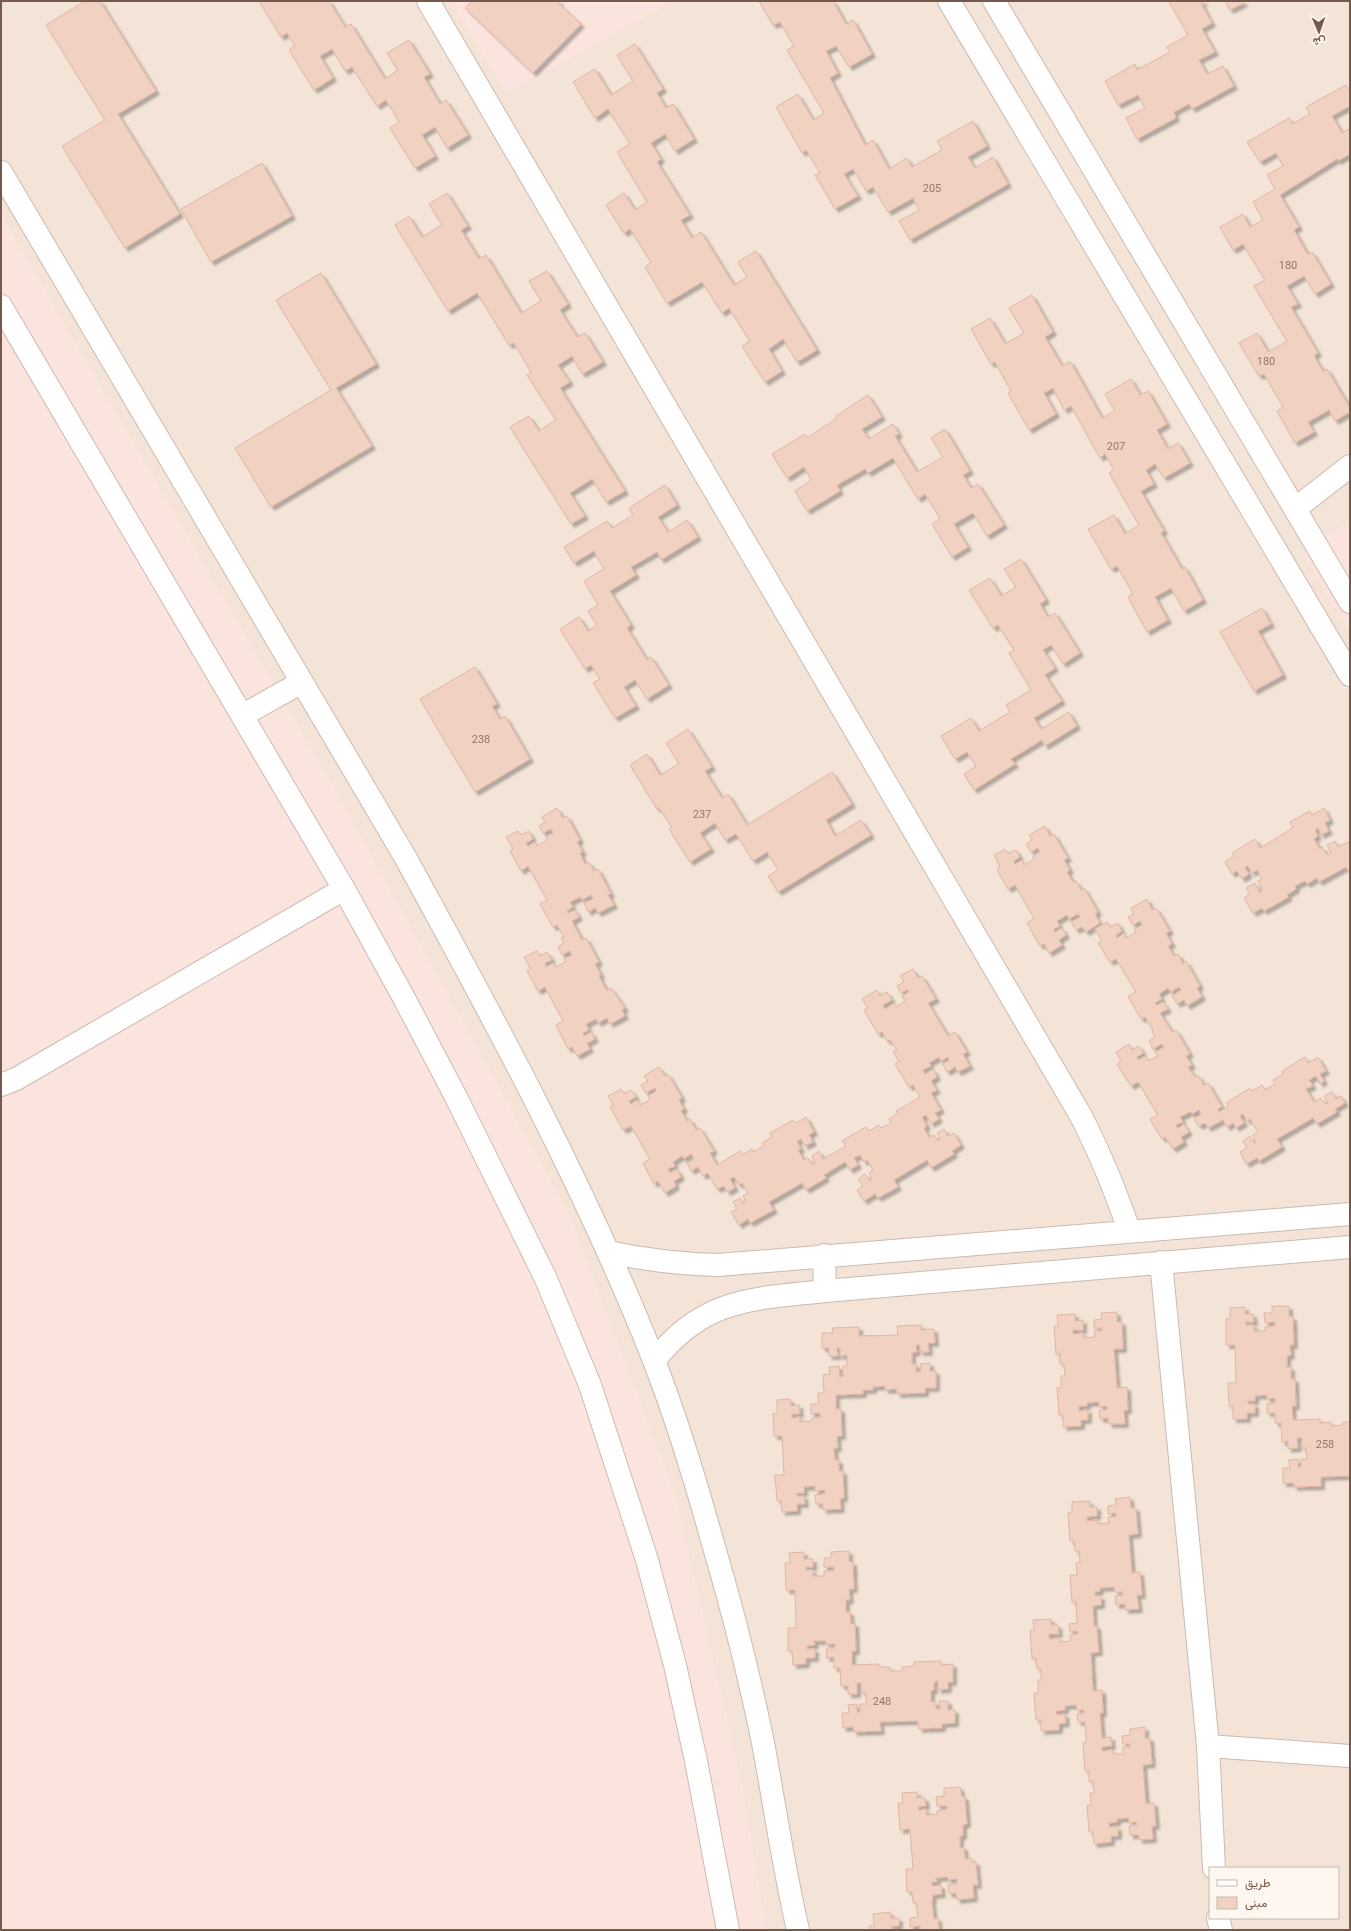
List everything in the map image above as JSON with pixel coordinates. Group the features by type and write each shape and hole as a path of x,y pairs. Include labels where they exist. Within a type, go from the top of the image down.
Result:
{"street":[{"path":"428,1 1073,1102 1100,1153 1129,1231"},
{"path":"949,1 1350,674"},
{"path":"994,1 1350,602"},
{"path":"1,172 404,855 465,966 518,1068 608,1252 654,1361 713,1542 741,1649 764,1748 798,1930"},
{"path":"1,306 344,889 404,998 460,1106 546,1280 590,1385 648,1560 673,1658 698,1768 728,1930"},
{"path":"1295,509 1350,466"},
{"path":"243,715 302,682"},
{"path":"1,1086 16,1079 344,889"},
{"path":"608,1252 644,1260 681,1264 711,1265 1350,1214"},
{"path":"654,1361 667,1344 682,1330 699,1318 717,1309 738,1302 758,1298 1160,1262 1350,1247"},
{"path":"824,1255 825,1291"},
{"path":"1160,1262 1208,1746 1214,1867"},
{"path":"1208,1746 1350,1756"},
{"path":"1218,1919 1221,1930"}],"shaded area":[{"path":"1,1 1350,1 1350,1930 766,1930 741,1781 675,1496 570,1217 331,784 1,216"},
{"path":"451,1 674,1 506,93"},
{"path":"1,216 331,784 570,1217 675,1496 741,1781 766,1930 1,1930"},
{"path":"1350,520 1350,633 1302,553"}],"building":[{"path":"85,1 100,1 156,91 118,114 180,214 125,248 62,146 105,120 46,25"},
{"path":"259,1 329,1 345,27 351,24 385,79 398,70 387,53 409,40 430,74 424,77 440,104 446,100 468,135 447,148 435,127 422,135 435,156 415,168 390,128 399,122 386,100 377,106 352,67 345,71 332,49 320,56 333,78 314,90 289,50 295,46 287,33 281,37"},
{"path":"472,1 560,1 558,3 581,24 533,73 465,8"},
{"path":"759,1 833,1 846,24 853,20 872,54 849,67 836,46 826,51 838,73 830,78 865,145 873,140 889,169 907,158 912,167 942,150 937,141 973,121 987,146 968,157 975,168 993,157 1008,184 910,240 899,221 919,210 913,198 888,212 873,187 866,191 853,169 844,174 858,196 835,209 815,175 820,173 806,150 802,153 776,107 798,94 813,120 824,113 787,50 794,46 780,22 773,25"},
{"path":"1205,1 1201,3 1212,23 1202,29 1215,52 1199,60 1207,74 1223,66 1234,86 1192,109 1189,104 1174,112 1176,118 1137,139 1126,118 1145,108 1138,95 1118,105 1105,81 1135,64 1137,70 1170,52 1167,47 1188,35 1169,2"},
{"path":"1225,1 1243,1 1244,3 1230,10"},
{"path":"635,44 663,89 657,93 666,108 673,104 694,139 675,151 665,134 651,143 661,159 657,162 690,215 681,220 692,238 701,232 734,285 747,277 738,262 756,251 817,350 797,362 783,339 769,349 782,371 765,382 742,346 750,341 729,308 722,313 702,282 667,303 645,267 651,262 630,229 624,233 606,205 624,193 635,210 647,202 617,152 630,144 608,109 595,118 573,82 595,69 611,95 633,81 617,55"},
{"path":"1346,85 1350,92 1350,106 1332,116 1342,133 1350,128 1350,154 1338,161 1337,159 1280,195 1299,227 1294,230 1308,255 1312,252 1331,284 1315,294 1304,276 1287,286 1298,304 1291,307 1318,353 1314,356 1323,371 1327,369 1350,408 1350,412 1335,421 1329,410 1308,422 1314,432 1295,443 1277,411 1283,407 1264,374 1259,376 1239,343 1257,333 1268,352 1287,341 1254,286 1265,280 1243,244 1233,250 1220,227 1243,214 1250,227 1263,220 1253,202 1275,189 1267,175 1283,166 1276,153 1260,162 1247,142 1289,118 1292,124 1310,114 1306,107"},
{"path":"262,163 292,216 211,262 181,209"},
{"path":"447,193 468,226 461,230 479,259 486,255 521,313 541,301 529,281 547,271 568,304 560,310 577,337 585,333 603,362 582,374 572,356 558,365 570,382 560,388 625,491 606,502 592,479 570,493 585,516 571,524 510,427 529,416 539,431 556,420 527,375 531,372 514,343 509,345 477,293 448,311 395,225 409,216 422,237 442,225 429,204"},
{"path":"321,273 376,364 336,388 372,446 271,507 235,448 331,390 276,300"},
{"path":"1032,295 1053,332 1045,337 1062,366 1070,361 1102,418 1115,411 1105,394 1131,379 1140,395 1148,391 1167,424 1157,430 1168,449 1178,443 1190,463 1164,478 1155,464 1146,470 1154,484 1141,491 1164,531 1161,533 1182,569 1185,567 1203,600 1184,611 1171,588 1155,597 1168,620 1147,632 1128,597 1133,594 1117,566 1111,569 1088,529 1114,515 1125,534 1139,525 1109,473 1114,470 1105,454 1100,458 1071,406 1064,410 1053,388 1044,393 1056,414 1029,430 1008,393 1011,391 995,362 991,364 971,329 990,318 1005,344 1024,333 1009,308"},
{"path":"868,395 882,417 862,429 869,439 893,424 899,434 895,436 917,472 943,457 931,438 945,429 970,471 963,475 971,488 978,484 1004,525 987,536 973,513 954,524 968,547 952,557 932,524 940,518 925,494 918,499 893,458 868,473 865,469 837,485 840,491 807,511 795,491 811,480 804,467 787,478 772,454 805,434 807,438 837,418 836,416"},
{"path":"665,485 677,505 658,517 668,532 687,520 698,537 661,560 657,552 631,567 636,575 610,591 631,625 627,628 647,660 651,657 669,685 647,699 635,680 624,687 636,706 615,718 593,683 600,679 591,665 585,669 560,629 579,617 588,631 597,625 588,611 598,605 584,581 604,569 594,551 574,563 564,547 607,521 612,528 633,515 629,508"},
{"path":"1021,559 1046,600 1040,604 1048,617 1055,613 1080,653 1063,664 1051,645 1043,650 1055,668 1045,675 1062,701 1034,718 1041,729 1069,712 1077,726 1045,746 1042,740 1011,759 1015,764 974,790 964,774 976,766 967,752 955,759 941,736 971,718 979,731 1010,712 1006,705 1031,690 1009,653 1014,650 998,625 993,628 969,590 990,578 1001,596 1016,587 1004,569"},
{"path":"1262,608 1271,624 1258,631 1283,675 1254,691 1220,632"},
{"path":"475,667 497,704 492,706 500,719 505,716 530,759 475,792 420,699"},
{"path":"688,729 712,767 705,771 722,798 728,794 747,825 832,772 852,804 826,820 835,836 861,820 871,835 778,892 768,876 778,870 767,852 753,861 736,834 725,840 715,823 700,833 711,849 690,862 669,829 672,827 659,808 657,809 630,765 647,754 660,775 679,764 666,743"},
{"path":"557,808 563,818 567,816 580,840 577,842 583,852 580,853 585,864 589,862 594,871 598,869 611,894 608,895 614,905 598,913 595,908 588,912 584,903 593,899 591,895 582,900 580,897 570,902 573,907 567,911 568,913 575,910 579,917 572,921 582,940 586,938 599,962 595,964 601,975 599,976 607,991 611,988 625,1008 622,1010 625,1016 610,1024 607,1018 598,1023 596,1019 586,1024 589,1030 583,1033 584,1036 591,1032 595,1039 587,1043 590,1049 577,1056 572,1047 568,1049 556,1025 563,1021 545,987 538,991 527,971 531,969 524,957 537,951 540,956 547,952 552,960 545,963 546,967 553,963 555,967 566,962 564,959 572,955 570,951 562,955 558,947 564,943 561,938 564,937 557,925 553,927 540,904 547,900 528,866 521,871 510,851 513,849 506,837 518,831 521,835 529,831 533,839 526,843 528,846 535,842 537,846 547,840 546,837 553,833 551,829 543,833 539,826 545,822 542,817"},
{"path":"1324,808 1330,820 1325,823 1329,831 1321,835 1318,828 1315,830 1318,836 1314,839 1320,849 1322,847 1327,855 1331,853 1327,845 1335,841 1338,847 1348,842 1350,846 1350,874 1346,867 1319,882 1317,878 1307,884 1305,881 1295,886 1296,889 1287,895 1289,897 1264,911 1262,908 1253,913 1244,898 1250,894 1246,888 1255,883 1260,893 1263,890 1258,881 1262,879 1257,870 1252,873 1248,866 1245,868 1249,874 1242,879 1237,871 1232,874 1225,862 1234,856 1232,853 1255,839 1260,848 1293,828 1290,822 1310,811 1312,815"},
{"path":"1045,826 1050,836 1054,834 1068,858 1064,860 1070,870 1067,872 1073,882 1076,881 1081,890 1084,888 1098,912 1095,914 1100,923 1086,932 1082,927 1076,930 1071,922 1080,917 1078,914 1069,919 1067,915 1057,921 1060,926 1054,929 1055,932 1062,928 1066,935 1059,940 1062,945 1049,953 1044,944 1040,946 1027,923 1034,918 1015,885 1008,889 997,870 1000,867 994,855 1005,849 1008,854 1016,850 1020,857 1014,861 1015,864 1022,860 1024,865 1034,859 1033,856 1040,852 1038,848 1031,852 1026,844 1032,840 1029,835"},
{"path":"1147,899 1152,910 1156,908 1170,931 1166,933 1172,944 1168,946 1174,956 1178,954 1183,964 1186,961 1200,986 1197,988 1202,997 1187,1006 1184,1000 1177,1004 1172,996 1181,990 1179,987 1171,992 1168,988 1159,994 1162,999 1155,1003 1157,1005 1163,1002 1168,1009 1160,1013 1172,1032 1176,1030 1190,1054 1186,1056 1192,1065 1188,1067 1195,1077 1198,1075 1204,1085 1208,1083 1222,1107 1218,1109 1219,1112 1229,1106 1226,1103 1250,1088 1252,1091 1262,1085 1265,1090 1275,1084 1273,1080 1283,1074 1282,1071 1305,1057 1308,1063 1318,1057 1326,1071 1320,1074 1324,1081 1320,1084 1316,1076 1309,1080 1313,1086 1306,1089 1314,1102 1321,1098 1325,1104 1328,1103 1324,1096 1332,1092 1336,1099 1341,1096 1345,1103 1335,1109 1337,1112 1317,1124 1313,1118 1277,1139 1282,1147 1259,1161 1257,1158 1246,1164 1240,1152 1247,1148 1243,1141 1250,1136 1254,1143 1256,1142 1253,1135 1258,1132 1250,1119 1247,1121 1243,1114 1240,1116 1244,1123 1236,1128 1233,1123 1227,1127 1223,1120 1208,1128 1205,1123 1199,1126 1194,1119 1201,1114 1199,1110 1192,1114 1190,1112 1180,1117 1183,1122 1176,1125 1178,1128 1184,1124 1189,1132 1181,1137 1184,1142 1173,1149 1165,1137 1162,1139 1150,1119 1158,1115 1138,1082 1131,1086 1117,1064 1121,1061 1116,1052 1129,1044 1132,1050 1139,1046 1143,1053 1137,1057 1138,1060 1145,1056 1148,1061 1158,1056 1155,1052 1164,1047 1162,1044 1153,1049 1149,1041 1155,1037 1152,1031 1153,1030 1145,1017 1141,1019 1128,996 1136,992 1116,959 1110,962 1098,943 1102,941 1095,929 1107,922 1110,927 1118,923 1122,931 1116,935 1117,938 1124,933 1126,938 1136,932 1134,929 1142,925 1140,921 1133,925 1128,917 1134,914 1131,908"},
{"path":"913,969 918,978 922,976 936,999 928,1003 948,1036 955,1032 967,1052 963,1054 970,1066 958,1072 955,1067 947,1072 943,1064 949,1060 948,1057 941,1061 939,1057 929,1063 931,1066 923,1070 925,1074 933,1069 937,1077 931,1081 937,1090 931,1093 941,1110 935,1113 939,1119 931,1124 926,1115 922,1117 927,1126 924,1128 929,1137 934,1135 938,1141 940,1139 937,1133 944,1129 948,1136 954,1133 961,1145 952,1151 954,1154 931,1168 927,1160 894,1180 898,1187 878,1198 875,1194 864,1201 857,1190 863,1186 858,1179 865,1174 870,1181 872,1179 869,1173 873,1170 867,1160 864,1162 860,1155 854,1158 858,1165 850,1170 845,1162 824,1175 826,1178 806,1190 802,1183 769,1202 774,1210 750,1223 748,1219 739,1225 731,1212 737,1209 733,1202 740,1198 744,1204 746,1202 743,1196 748,1193 742,1183 739,1185 734,1177 730,1179 735,1188 727,1192 724,1186 717,1189 708,1173 703,1176 698,1167 691,1171 687,1163 694,1159 691,1154 684,1159 682,1156 673,1162 675,1166 668,1169 670,1173 677,1169 681,1177 674,1181 676,1186 665,1193 658,1181 654,1184 643,1163 650,1159 631,1126 623,1130 610,1107 614,1105 608,1096 621,1089 624,1094 631,1090 636,1097 629,1101 631,1104 637,1100 640,1105 650,1100 648,1096 656,1091 655,1088 646,1093 641,1085 648,1081 644,1076 659,1067 665,1076 668,1074 682,1098 679,1100 684,1109 681,1111 687,1121 690,1119 696,1130 700,1128 714,1151 710,1153 717,1165 740,1151 742,1155 752,1149 753,1152 764,1146 762,1143 772,1137 770,1133 793,1120 796,1123 806,1117 814,1132 809,1135 813,1142 805,1146 801,1139 797,1141 801,1149 798,1150 804,1160 808,1158 812,1164 815,1163 812,1156 819,1151 823,1159 846,1146 842,1141 866,1127 869,1131 879,1125 881,1128 891,1123 889,1119 898,1113 896,1111 920,1097 913,1085 909,1087 895,1064 899,1062 893,1051 897,1050 890,1040 887,1041 882,1032 878,1034 864,1010 868,1008 862,999 877,990 880,996 887,992 892,1000 883,1005 885,1009 894,1003 896,1007 905,1001 902,996 909,992 907,990 901,993 897,986 904,982 900,976"},
{"path":"1272,1306 1289,1306 1289,1316 1293,1317 1294,1345 1290,1345 1291,1355 1287,1356 1287,1367 1291,1367 1291,1379 1295,1379 1296,1406 1292,1406 1293,1420 1320,1419 1320,1423 1331,1422 1331,1426 1343,1425 1343,1422 1350,1422 1350,1476 1321,1477 1321,1486 1294,1487 1294,1483 1283,1483 1283,1468 1290,1468 1289,1460 1298,1459 1298,1467 1301,1467 1301,1459 1307,1459 1306,1448 1302,1448 1302,1438 1297,1438 1298,1448 1288,1449 1288,1441 1282,1442 1281,1423 1275,1423 1275,1413 1267,1413 1267,1404 1275,1403 1275,1398 1267,1399 1267,1395 1255,1396 1255,1401 1248,1401 1248,1404 1255,1404 1255,1413 1247,1413 1247,1419 1233,1419 1233,1406 1229,1406 1228,1383 1236,1383 1235,1345 1226,1345 1226,1319 1230,1319 1230,1308 1245,1307 1245,1314 1253,1314 1254,1322 1246,1322 1246,1325 1254,1325 1254,1331 1265,1331 1265,1327 1275,1326 1275,1322 1265,1323 1264,1313 1272,1313"},
{"path":"1117,1312 1117,1322 1122,1322 1123,1349 1114,1349 1117,1388 1127,1387 1128,1410 1124,1410 1125,1424 1109,1424 1108,1418 1100,1419 1099,1410 1107,1410 1107,1406 1099,1407 1099,1402 1087,1403 1087,1406 1079,1406 1079,1411 1088,1410 1088,1420 1081,1420 1081,1426 1063,1427 1063,1415 1059,1415 1057,1388 1061,1388 1061,1376 1065,1376 1064,1364 1060,1364 1060,1354 1056,1354 1054,1326 1058,1326 1057,1315 1075,1314 1075,1321 1083,1320 1083,1330 1073,1330 1073,1334 1083,1333 1084,1338 1095,1337 1094,1331 1102,1331 1102,1328 1094,1328 1094,1320 1102,1319 1101,1313"},
{"path":"921,1325 921,1330 934,1329 935,1343 928,1343 929,1352 920,1352 920,1345 916,1345 917,1352 912,1353 912,1364 916,1364 916,1372 921,1372 920,1364 930,1363 930,1371 936,1371 936,1388 925,1388 925,1393 897,1394 897,1389 885,1390 885,1386 873,1387 873,1390 863,1390 863,1394 836,1395 836,1409 841,1409 842,1436 837,1436 838,1448 834,1448 835,1460 839,1460 839,1471 843,1471 844,1498 840,1499 841,1509 823,1510 823,1504 816,1504 815,1495 825,1494 825,1490 815,1491 815,1486 804,1487 804,1493 797,1493 797,1496 804,1496 805,1504 797,1504 797,1511 782,1512 781,1501 777,1501 775,1475 784,1475 782,1436 774,1436 773,1414 777,1413 777,1400 790,1399 791,1406 799,1405 800,1414 792,1414 792,1418 800,1417 800,1422 812,1421 812,1418 820,1418 820,1413 811,1414 811,1404 818,1404 818,1393 824,1393 823,1375 830,1374 829,1367 839,1366 840,1377 843,1376 843,1366 847,1366 847,1355 840,1356 840,1348 837,1348 838,1356 829,1356 829,1348 822,1348 822,1333 833,1333 832,1328 859,1327 859,1336 898,1335 897,1326"},
{"path":"1130,1497 1131,1508 1136,1508 1138,1534 1129,1535 1132,1573 1140,1572 1142,1595 1137,1595 1139,1609 1125,1610 1125,1604 1116,1605 1115,1596 1123,1595 1123,1592 1115,1592 1114,1587 1100,1588 1100,1591 1095,1592 1095,1596 1101,1596 1101,1605 1093,1606 1094,1626 1097,1626 1099,1652 1091,1653 1093,1691 1102,1690 1103,1713 1100,1713 1102,1738 1111,1737 1112,1746 1102,1747 1102,1751 1112,1750 1113,1754 1123,1754 1123,1747 1130,1747 1130,1744 1123,1744 1122,1736 1130,1735 1130,1729 1145,1727 1145,1738 1150,1738 1152,1764 1143,1765 1146,1804 1154,1803 1156,1826 1152,1826 1153,1839 1139,1840 1139,1835 1130,1835 1129,1826 1137,1825 1136,1822 1129,1823 1129,1818 1117,1819 1117,1822 1109,1823 1109,1827 1118,1827 1118,1836 1111,1836 1111,1842 1094,1844 1093,1832 1089,1832 1087,1805 1091,1805 1090,1793 1094,1793 1093,1781 1089,1782 1089,1771 1085,1771 1083,1743 1086,1743 1085,1722 1078,1722 1077,1714 1084,1713 1084,1710 1077,1710 1076,1705 1065,1706 1065,1710 1056,1711 1057,1715 1065,1714 1066,1723 1059,1724 1059,1730 1041,1731 1041,1720 1036,1720 1034,1693 1038,1693 1038,1680 1041,1680 1041,1669 1037,1669 1036,1658 1032,1659 1030,1630 1034,1630 1033,1620 1051,1619 1051,1625 1058,1625 1059,1634 1049,1634 1049,1639 1059,1638 1060,1642 1070,1641 1070,1635 1078,1634 1077,1631 1070,1632 1069,1624 1077,1623 1076,1602 1072,1602 1070,1575 1077,1575 1076,1563 1080,1562 1079,1551 1075,1551 1074,1541 1070,1541 1068,1513 1072,1512 1072,1502 1089,1501 1090,1507 1097,1507 1097,1516 1087,1517 1087,1521 1098,1520 1098,1524 1109,1523 1108,1517 1116,1517 1116,1513 1108,1514 1108,1506 1116,1505 1115,1499"},
{"path":"849,1551 849,1562 853,1562 854,1589 849,1589 850,1600 846,1600 846,1612 850,1612 851,1624 855,1623 856,1651 852,1651 852,1665 879,1664 879,1667 890,1667 890,1671 902,1671 902,1667 914,1666 914,1662 941,1661 941,1665 953,1664 953,1682 948,1682 948,1689 938,1690 938,1681 934,1682 934,1690 931,1691 931,1702 936,1702 936,1709 940,1709 939,1701 948,1701 948,1710 955,1710 955,1723 942,1724 942,1728 919,1729 918,1721 880,1722 881,1731 854,1732 853,1727 843,1728 842,1713 849,1713 848,1705 857,1704 857,1712 860,1712 860,1704 866,1704 866,1693 862,1693 861,1683 857,1683 857,1694 848,1694 848,1686 841,1686 840,1668 834,1668 834,1657 826,1658 827,1648 835,1648 835,1644 826,1644 826,1641 814,1641 815,1645 807,1646 807,1649 815,1649 815,1658 806,1658 806,1664 793,1665 792,1651 788,1651 788,1628 796,1628 795,1590 786,1590 785,1563 790,1563 789,1553 804,1552 804,1559 813,1559 813,1567 806,1567 806,1570 813,1570 813,1576 824,1576 824,1571 834,1571 834,1567 824,1567 824,1558 831,1558 831,1552"},
{"path":"960,1787 962,1797 965,1797 967,1824 963,1825 963,1836 960,1836 960,1848 964,1847 965,1859 971,1858 972,1862 976,1862 978,1885 973,1885 974,1898 957,1900 956,1893 949,1894 948,1885 957,1884 957,1879 948,1880 948,1877 936,1878 937,1882 932,1882 932,1886 941,1885 942,1894 933,1895 932,1902 934,1919 938,1918 939,1930 920,1930 920,1926 910,1927 910,1918 918,1917 916,1903 913,1903 912,1892 907,1892 906,1869 913,1869 910,1829 900,1830 898,1803 903,1803 902,1793 917,1792 917,1798 925,1798 926,1806 918,1807 919,1810 926,1809 926,1815 937,1814 937,1811 947,1809 947,1806 937,1806 936,1797 944,1796 944,1788"},
{"path":"890,1912 891,1918 899,1918 899,1926 891,1927 892,1929 899,1930 870,1930 869,1926 874,1926 873,1914"}]}
